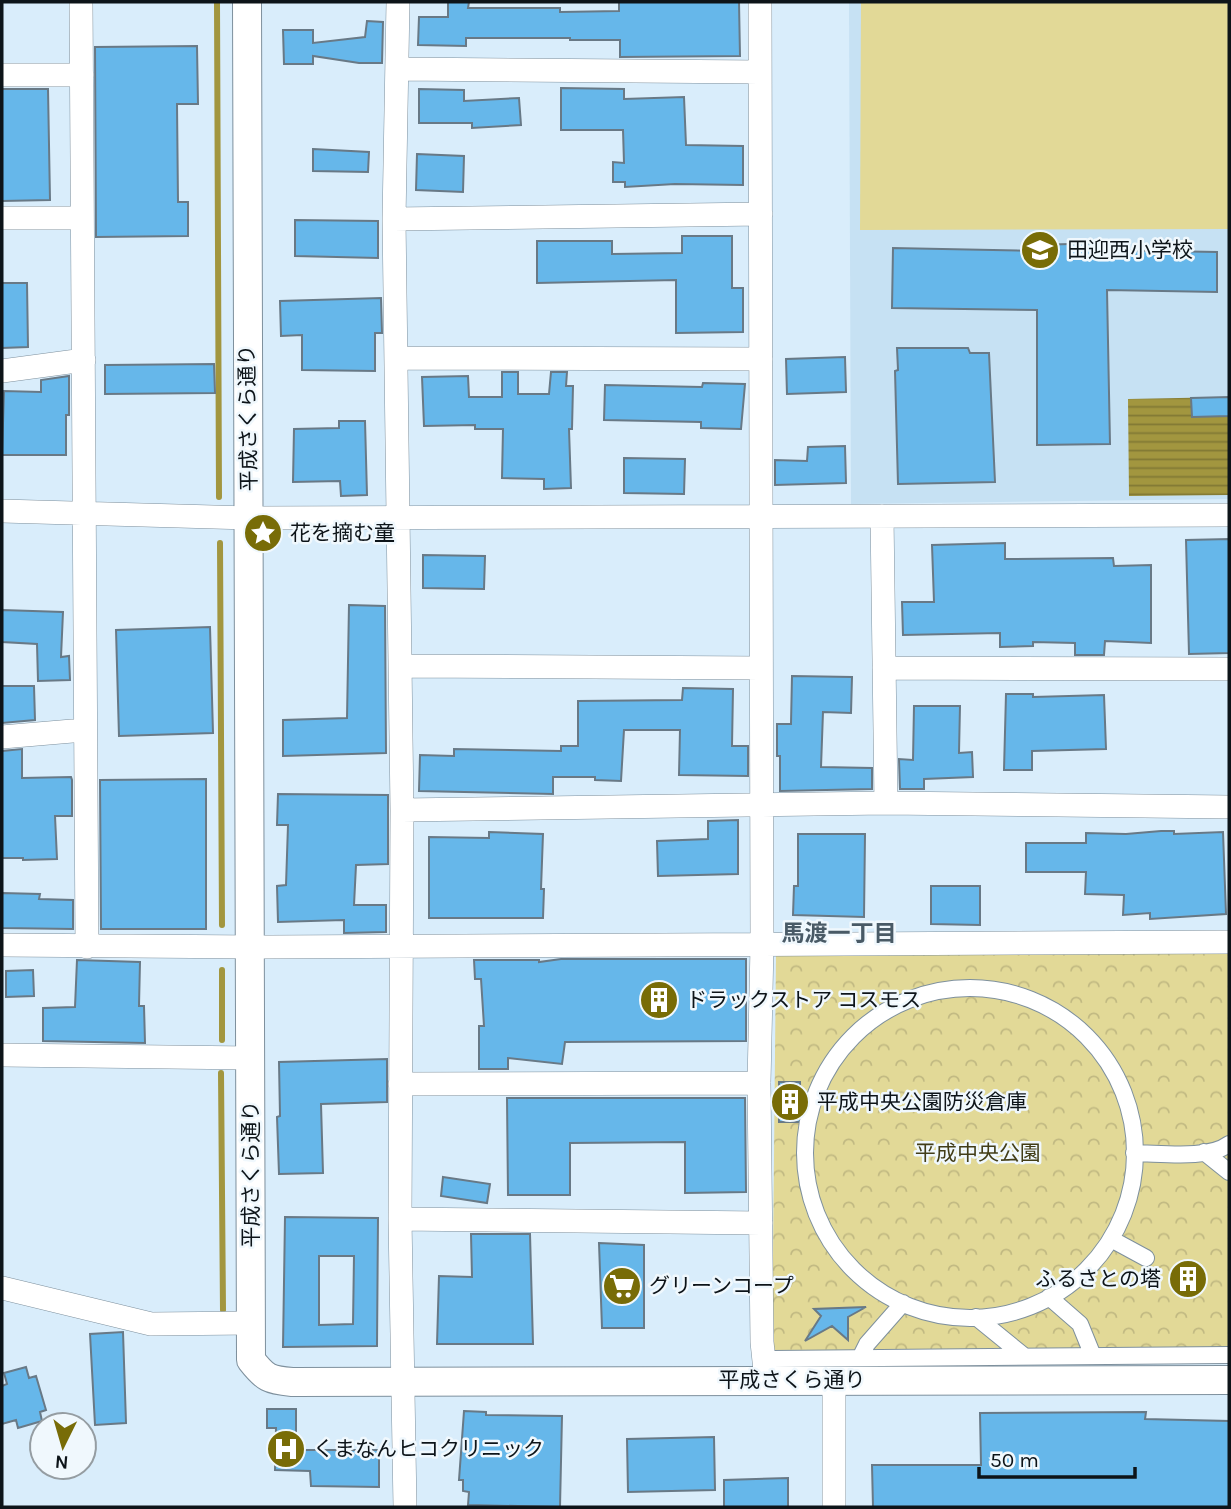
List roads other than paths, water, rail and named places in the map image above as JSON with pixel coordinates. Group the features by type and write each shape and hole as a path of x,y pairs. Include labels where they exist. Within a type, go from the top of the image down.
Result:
{"street":[{"path":"81,2 87,947"},
{"name":"平成さくら通り","path":"247,2 251,1360 264,1376 276,1381 404,1380 769,1369 834,1380 1229,1380"},
{"path":"398,2 399,69 394,219 400,518 400,1219 405,1507"},
{"path":"760,2 762,946 759,1083 762,1342 769,1369 860,1358 1229,1354"},
{"path":"399,69 760,72"},
{"path":"2,75 82,75"},
{"path":"394,219 761,214"},
{"path":"2,218 82,218"},
{"path":"397,358 761,359"},
{"path":"2,371 85,360"},
{"path":"2,511 249,518 1229,515"},
{"path":"882,516 886,803"},
{"path":"401,666 761,668"},
{"path":"884,668 1229,669"},
{"path":"2,737 84,730"},
{"path":"402,810 886,803 1229,807"},
{"path":"2,945 762,946 971,949 1229,942"},
{"path":"950,988 1002,990 1051,1008 1092,1041 1121,1084 1135,1134 1134,1153 1133,1186 1111,1239 1073,1282 1023,1310 966,1318 909,1307 860,1277 824,1233 805,1179 806,1122 824,1072 856,1031 899,1002 950,988"},
{"path":"2,1055 251,1058"},
{"path":"400,1084 759,1083"},
{"path":"1134,1153 1205,1152 1229,1143"},
{"path":"1205,1152 1229,1172"},
{"path":"400,1219 761,1223"},
{"path":"1111,1239 1146,1258"},
{"path":"2,1288 151,1324 250,1323"},
{"path":"1049,1297 1080,1324 1093,1356"},
{"path":"860,1358 867,1344 902,1303"},
{"path":"976,1317 1024,1356"},
{"path":"834,1380 834,1507"}],"waterway":[{"path":"217,2 219,497"},
{"path":"220,543 222,925"},
{"path":"222,970 222,1040"},
{"path":"221,1073 223,1310"}],"place":[{"name":"田迎西小学校","path":"1040,250"},
{"name":"花を摘む童","path":"263,533"},
{"name":"ドラックストア コスモス","path":"659,1000"},
{"name":"平成中央公園防災倉庫","path":"790,1102"},
{"name":"ふるさとの塔","path":"1188,1279"},
{"name":"グリーンコープ","path":"622,1286"},
{"name":"くまなんヒコクリニック","path":"286,1449"}],"district":[{"name":"馬渡一丁目","path":"839,933"}],"park label":[{"name":"平成中央公園","path":"978,1153"}]}
